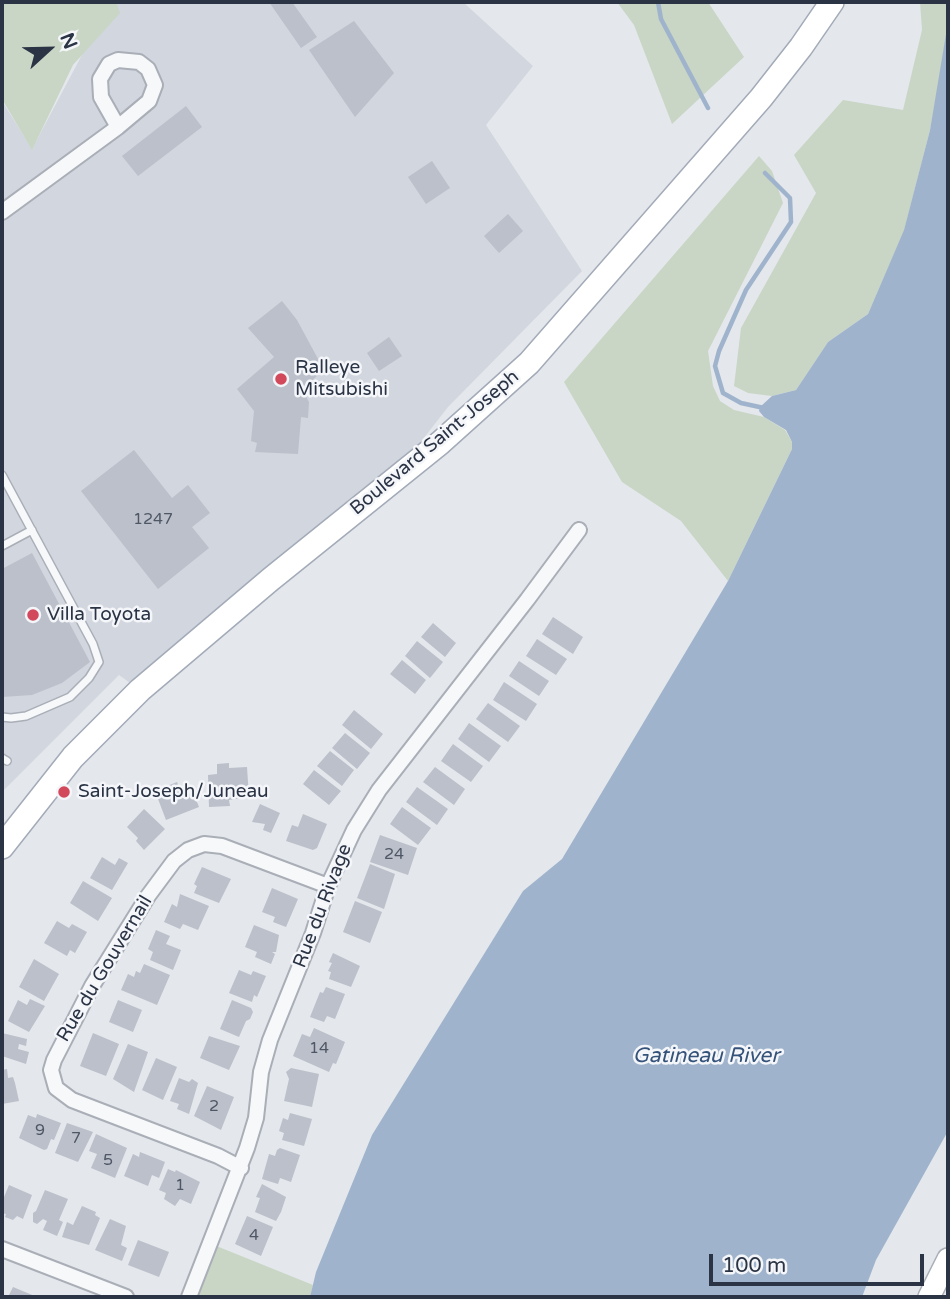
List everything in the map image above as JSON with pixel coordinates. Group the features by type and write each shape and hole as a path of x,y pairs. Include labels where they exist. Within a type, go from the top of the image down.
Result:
{"main road":[{"name":"Boulevard Saint-Joseph","path":"2,847 73,757 140,690 271,579 449,435 529,363 761,98 832,2"},
{"path":"929,1297 948,1259"}],"street":[{"path":"2,212 118,127 142,108 153,94 155,85 153,77 139,62 118,60 109,64 100,79 101,97 118,127"},
{"name":"Rue du Rivage","path":"189,1297 241,1168 256,1118 264,1061 328,886 354,830 379,790 579,530"},
{"name":"Rue du Gouvernail","path":"241,1168 218,1156 72,1100 56,1088 51,1070 54,1060 92,986 148,896 174,862 188,850 204,844 222,846 328,886"},
{"path":"2,1249 126,1297"}],"lane":[{"path":"2,475 93,644 99,662 89,678 70,697 26,716 2,717"},
{"path":"2,547 32,530"}],"shaded area":[{"path":"110,2 463,2 533,66 486,125 582,271 448,407 388,484 140,690 119,675 2,792 2,101 32,149"}],"green space":[{"path":"2,2 116,2 120,13 73,65 32,150 2,99"},
{"path":"617,2 708,2 744,57 672,124 634,25"},
{"path":"920,2 948,2 946,44 930,130 904,231 868,314 828,342 796,390 772,396 748,393 734,386 741,328 816,193 794,155 843,100 903,110 922,30"},
{"path":"759,156 772,171 783,203 708,351 713,386 720,401 734,410 764,417 785,430 792,442 792,449 728,581 681,521 622,482 564,382"},
{"path":"209,1243 313,1285 310,1297 189,1297"}],"water":[{"name":"Gatineau River","path":"948,22 948,1131 876,1260 862,1297 310,1297 316,1272 372,1135 523,891 562,859 728,581 792,449 792,442 786,430 764,417 759,411 760,407 772,396 796,390 828,342 868,314 904,230 930,130"}],"building":[{"path":"269,2 292,2 317,37 301,48"},
{"path":"354,21 394,73 355,117 309,50"},
{"path":"186,106 202,127 138,176 122,156"},
{"path":"432,161 450,188 426,204 408,177"},
{"path":"508,214 523,231 499,253 484,236"},
{"name":"Ralleye Mitsubishi","path":"282,301 297,320 324,370 302,389 309,402 308,418 301,417 298,454 255,452 257,443 251,441 254,411 237,389 274,357 248,328"},
{"path":"389,337 402,356 379,371 367,353"},
{"path":"134,450 172,498 188,485 210,513 192,527 209,548 158,589 81,491"},
{"name":"Villa Toyota","path":"32,553 90,662 62,683 32,695 2,697 2,569"},
{"path":"553,617 583,637 573,654 542,634"},
{"path":"433,623 456,643 445,657 421,637"},
{"path":"537,639 567,659 556,675 526,656"},
{"path":"417,641 443,662 430,678 405,656"},
{"path":"402,660 426,680 415,694 390,674"},
{"path":"519,661 549,681 539,696 509,676"},
{"path":"504,682 537,704 526,721 493,700"},
{"path":"488,703 520,726 508,742 476,719"},
{"path":"354,710 383,734 371,749 342,725"},
{"path":"469,723 501,746 489,762 458,739"},
{"path":"345,733 370,753 357,769 332,748"},
{"path":"453,744 483,766 471,782 441,761"},
{"path":"330,751 354,770 342,786 317,766"},
{"path":"229,763 229,768 247,767 249,797 229,800 230,806 209,807 208,775 217,774 217,764"},
{"path":"435,767 465,789 454,805 423,782"},
{"path":"314,770 341,791 329,805 303,784"},
{"path":"177,782 183,797 193,792 199,807 166,820 155,791"},
{"path":"417,787 448,809 437,825 406,802"},
{"path":"260,804 280,813 271,833 263,830 265,824 252,822"},
{"path":"402,807 431,828 418,845 390,824"},
{"path":"144,809 165,829 144,850 136,841 138,838 127,827"},
{"path":"303,814 327,824 317,848 313,850 286,841 292,825 298,827"},
{"path":"380,835 417,848 408,875 370,862"},
{"path":"102,857 115,865 119,858 128,863 112,890 90,878"},
{"path":"370,864 395,874 384,909 357,898"},
{"path":"202,867 231,879 219,903 194,893 197,886 194,884"},
{"path":"83,881 112,898 98,921 70,903"},
{"path":"272,888 298,899 286,927 273,922 275,917 262,912"},
{"path":"180,894 209,906 198,930 183,924 180,929 164,922 172,904 177,907"},
{"path":"355,901 382,912 370,943 343,932"},
{"path":"57,921 69,928 72,924 87,932 75,953 70,950 67,956 44,943"},
{"path":"254,925 279,935 276,952 272,952 275,954 271,964 255,957 257,952 245,947"},
{"path":"156,930 170,936 166,944 181,950 173,970 150,960 153,952 148,949"},
{"path":"333,953 360,966 351,987 329,979 331,972 328,971 332,963 329,962"},
{"path":"34,959 59,974 44,1001 19,987"},
{"path":"144,964 170,975 157,1005 121,990 128,974 134,977 136,971 140,973"},
{"path":"239,970 251,975 253,971 266,976 252,1002 229,993"},
{"path":"326,987 345,994 335,1019 327,1016 324,1022 310,1017 320,992 323,993"},
{"path":"30,999 45,1006 29,1032 8,1021 18,1000 27,1005"},
{"path":"118,1000 142,1010 133,1032 109,1022"},
{"path":"232,1000 251,1008 253,1012 239,1037 220,1029"},
{"path":"314,1028 345,1042 336,1064 333,1063 329,1072 293,1056 302,1034 310,1037"},
{"path":"2,1033 27,1039 26,1046 19,1044 18,1049 29,1052 26,1064 2,1056"},
{"path":"93,1033 119,1044 106,1076 80,1066"},
{"path":"209,1036 240,1046 229,1070 200,1058"},
{"path":"128,1044 148,1052 134,1092 113,1079"},
{"path":"156,1058 177,1067 163,1100 142,1090"},
{"path":"291,1068 319,1074 312,1107 284,1101 289,1079 286,1072"},
{"path":"7,1069 8,1078 13,1077 19,1101 2,1104 2,1070"},
{"path":"179,1078 189,1082 192,1079 198,1083 189,1114 177,1109 179,1104 170,1101"},
{"path":"207,1086 234,1097 221,1130 194,1116"},
{"path":"290,1113 312,1119 304,1146 282,1140 284,1133 279,1131 283,1118 288,1120"},
{"path":"37,1114 61,1123 54,1140 51,1139 44,1150 19,1138 28,1115 36,1118"},
{"path":"67,1123 93,1132 78,1162 55,1153"},
{"path":"96,1134 127,1148 115,1178 91,1168 97,1154 89,1151"},
{"path":"280,1148 300,1155 291,1182 280,1178 278,1184 262,1179 269,1154 275,1156"},
{"path":"140,1152 165,1162 159,1178 152,1175 148,1186 124,1176 133,1154 139,1157"},
{"path":"168,1169 200,1182 191,1204 180,1199 175,1206 164,1199 166,1193 159,1190"},
{"path":"262,1184 286,1197 276,1221 255,1212 260,1198 256,1197"},
{"path":"9,1185 32,1195 23,1219 17,1216 13,1220 2,1213 2,1196 4,1197"},
{"path":"45,1190 68,1199 59,1220 63,1222 57,1236 43,1230 47,1221 43,1219 37,1224 33,1222 33,1213"},
{"path":"82,1206 96,1212 95,1215 100,1218 89,1245 62,1237 67,1222 73,1225"},
{"path":"247,1216 273,1227 261,1256 235,1244"},
{"path":"110,1219 126,1226 121,1245 127,1248 122,1261 95,1250"},
{"path":"138,1240 169,1252 159,1277 128,1265"},
{"path":"13,1287 37,1297 8,1297"}],"waterway":[{"path":"658,2 661,19 708,108"},
{"path":"764,408 741,403 723,393 715,366 746,290 791,222 790,198 765,173"}],"place":[{"name":"Ralleye Mitsubishi","path":"281,379"},
{"name":"Villa Toyota","path":"33,615"},
{"name":"Saint-Joseph/Juneau","path":"64,792"}]}
